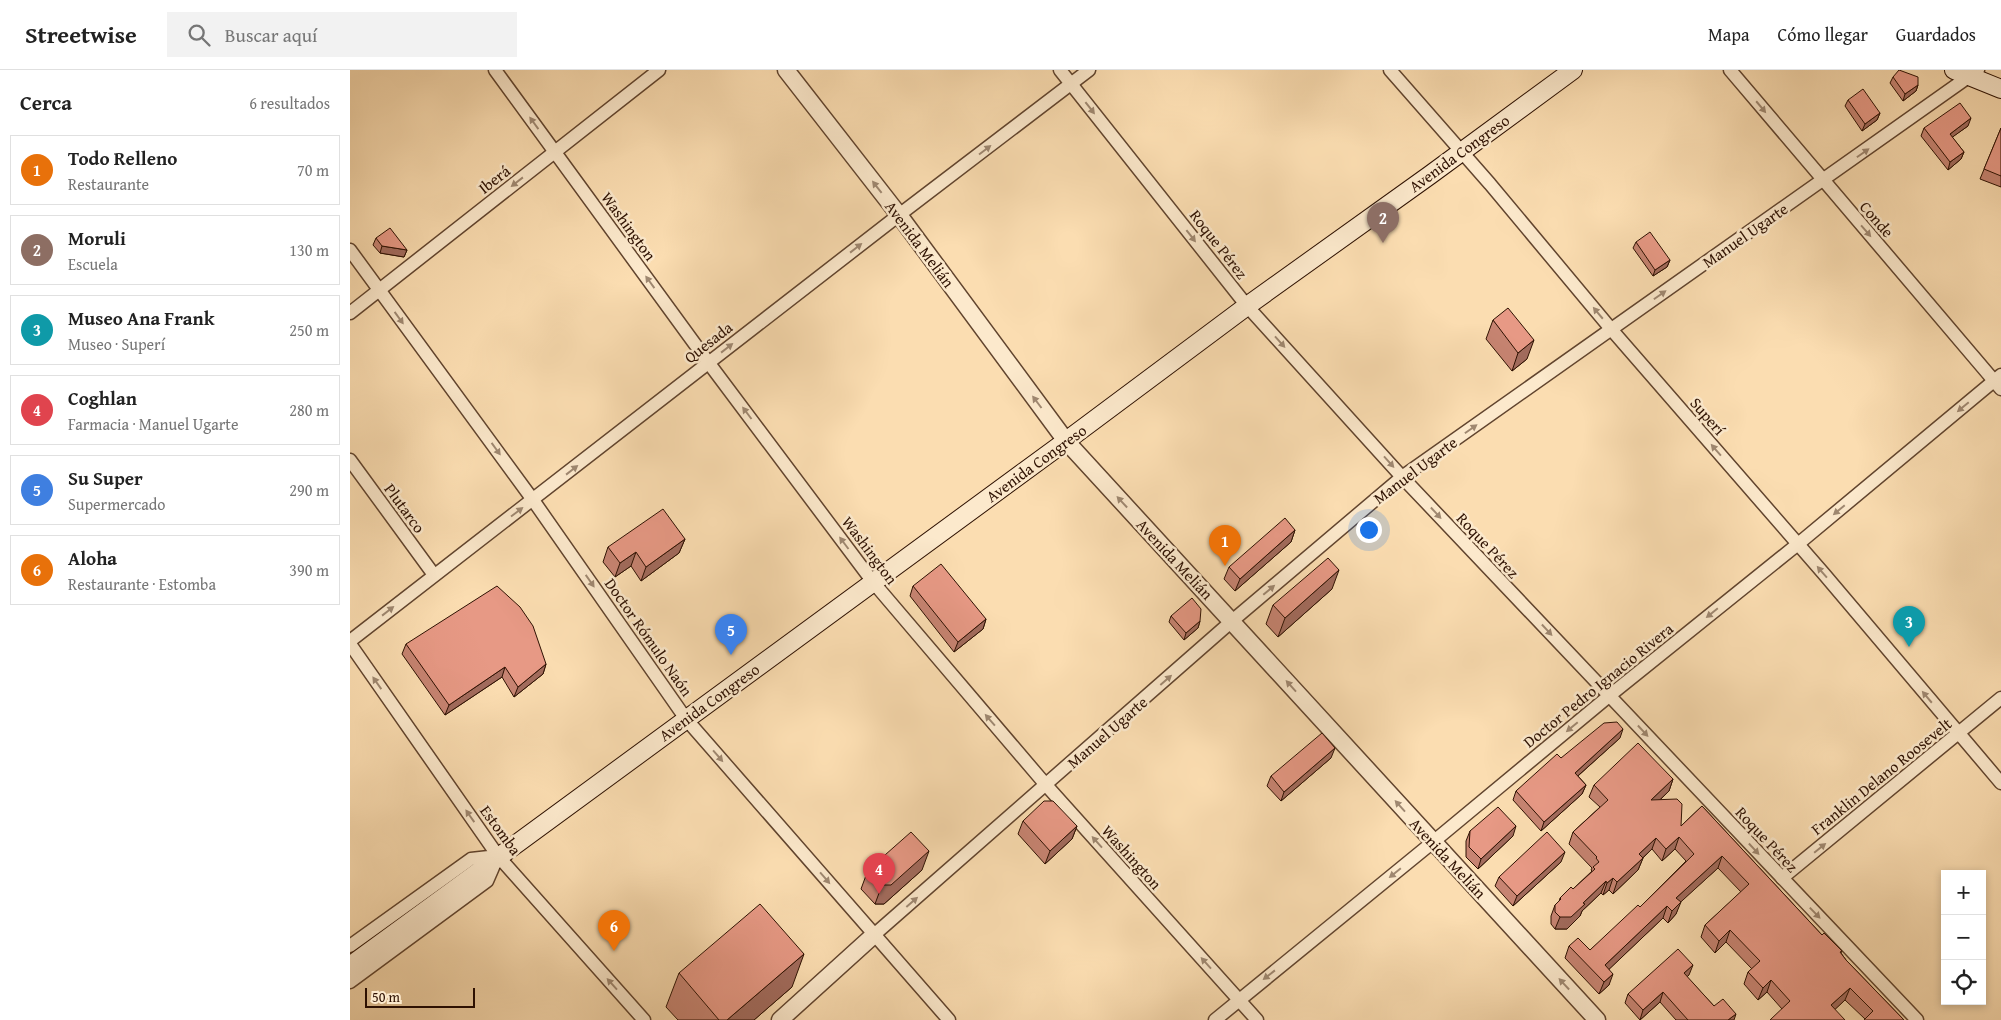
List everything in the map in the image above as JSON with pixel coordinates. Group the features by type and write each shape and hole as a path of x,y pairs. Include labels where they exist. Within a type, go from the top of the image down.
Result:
{"main road":[{"name":"Avenida Congreso","path":"350,966 1247,306 1573,70"},
{"path":"1967,72 2001,89"}],"street":[{"name":"Washington","path":"495,70 708,362 873,582 1046,785 1257,1020"},
{"name":"Iberá","path":"350,313 659,70"},
{"name":"Avenida Melián","path":"786,70 899,215 1066,441 1597,1020"},
{"name":"Roque Pérez","path":"1060,70 1247,306 1402,477 1917,1020"},
{"name":"Quesada","path":"350,643 434,575 533,500 708,362 1088,70"},
{"name":"Superí","path":"1390,70 1490,184 1611,329 1798,544 2001,783"},
{"name":"Conde","path":"1730,70 1823,181 1999,382"},
{"name":"Manuel Ugarte","path":"780,1020 1232,621 1402,477 1823,181 1967,72"},
{"name":"Doctor Rómulo Naón","path":"350,250 533,500 686,719 876,934 949,1020"},
{"name":"Doctor Pedro Ignacio Rivera","path":"1215,1020 1609,696 1999,382"},
{"name":"Plutarco","path":"350,460 434,575"},
{"name":"Estomba","path":"350,643 498,856 644,1020"},
{"name":"Franklin Delano Roosevelt","path":"1782,878 2001,698"},
{"name":"Avenida Congreso","path":"350,946 471,859 498,856"},
{"path":"350,982 488,881 498,856"}],"building":[{"path":"1899,70 1918,77 1918,85 1905,94 1893,77"},
{"path":"1863,89 1880,113 1865,124 1848,100"},
{"path":"1960,103 1971,118 1950,134 1964,152 1950,162 1924,128"},
{"path":"2001,128 2001,176 1984,169"},
{"path":"390,228 407,250 382,246 376,238"},
{"path":"1650,232 1670,260 1655,270 1636,242"},
{"path":"1508,308 1534,340 1518,353 1493,320"},
{"path":"663,509 685,539 646,567 636,552 620,563 608,547"},
{"path":"1285,518 1295,530 1240,579 1229,567"},
{"path":"1328,558 1339,570 1285,618 1273,605"},
{"path":"941,564 986,619 958,642 913,586"},
{"path":"497,586 520,607 533,626 546,664 518,687 505,667 449,705 406,644"},
{"path":"1192,598 1201,609 1200,621 1186,633 1171,616"},
{"path":"1617,722 1623,729 1575,773 1586,785 1544,822 1516,791 1557,754 1561,758 1604,723"},
{"path":"1322,733 1335,748 1284,792 1271,776"},
{"path":"1638,743 1673,779 1651,800 1677,799 1682,804 1681,826 1702,806 1822,935 1824,933 1842,951 1840,952 1846,960 1904,1020 1864,1020 1873,1011 1850,988 1831,1005 1845,1020 1770,1020 1790,1001 1771,980 1763,988 1748,972 1760,961 1730,930 1719,941 1705,925 1749,884 1722,856 1676,898 1681,902 1672,911 1667,906 1605,965 1613,974 1604,982 1569,946 1578,938 1590,950 1638,905 1640,907 1694,854 1679,837 1666,849 1656,838 1639,854 1643,858 1617,882 1613,878 1607,883 1606,881 1571,917 1560,917 1555,912 1555,905 1560,898 1595,869 1593,867 1599,862 1597,857 1573,832 1608,800 1594,785"},
{"path":"1044,801 1053,801 1077,826 1050,851 1023,821"},
{"path":"1498,807 1516,826 1481,859 1469,847 1470,831"},
{"path":"911,832 929,851 891,885 882,885 868,870"},
{"path":"1547,832 1565,852 1517,896 1499,877"},
{"path":"760,904 804,954 727,1020 719,1020 679,973"},
{"path":"1678,949 1693,965 1684,973 1714,1006 1723,999 1736,1014 1728,1020 1688,1020 1663,992 1643,1010 1628,994"}],"place":[{"name":"Moruli","path":"1383,243"},
{"name":"Todo Relleno","path":"1225,566"},
{"name":"Museo Ana Frank","path":"1909,647"},
{"name":"Su Super","path":"731,655"},
{"name":"Coghlan","path":"879,894"},
{"name":"Aloha","path":"614,951"}]}
